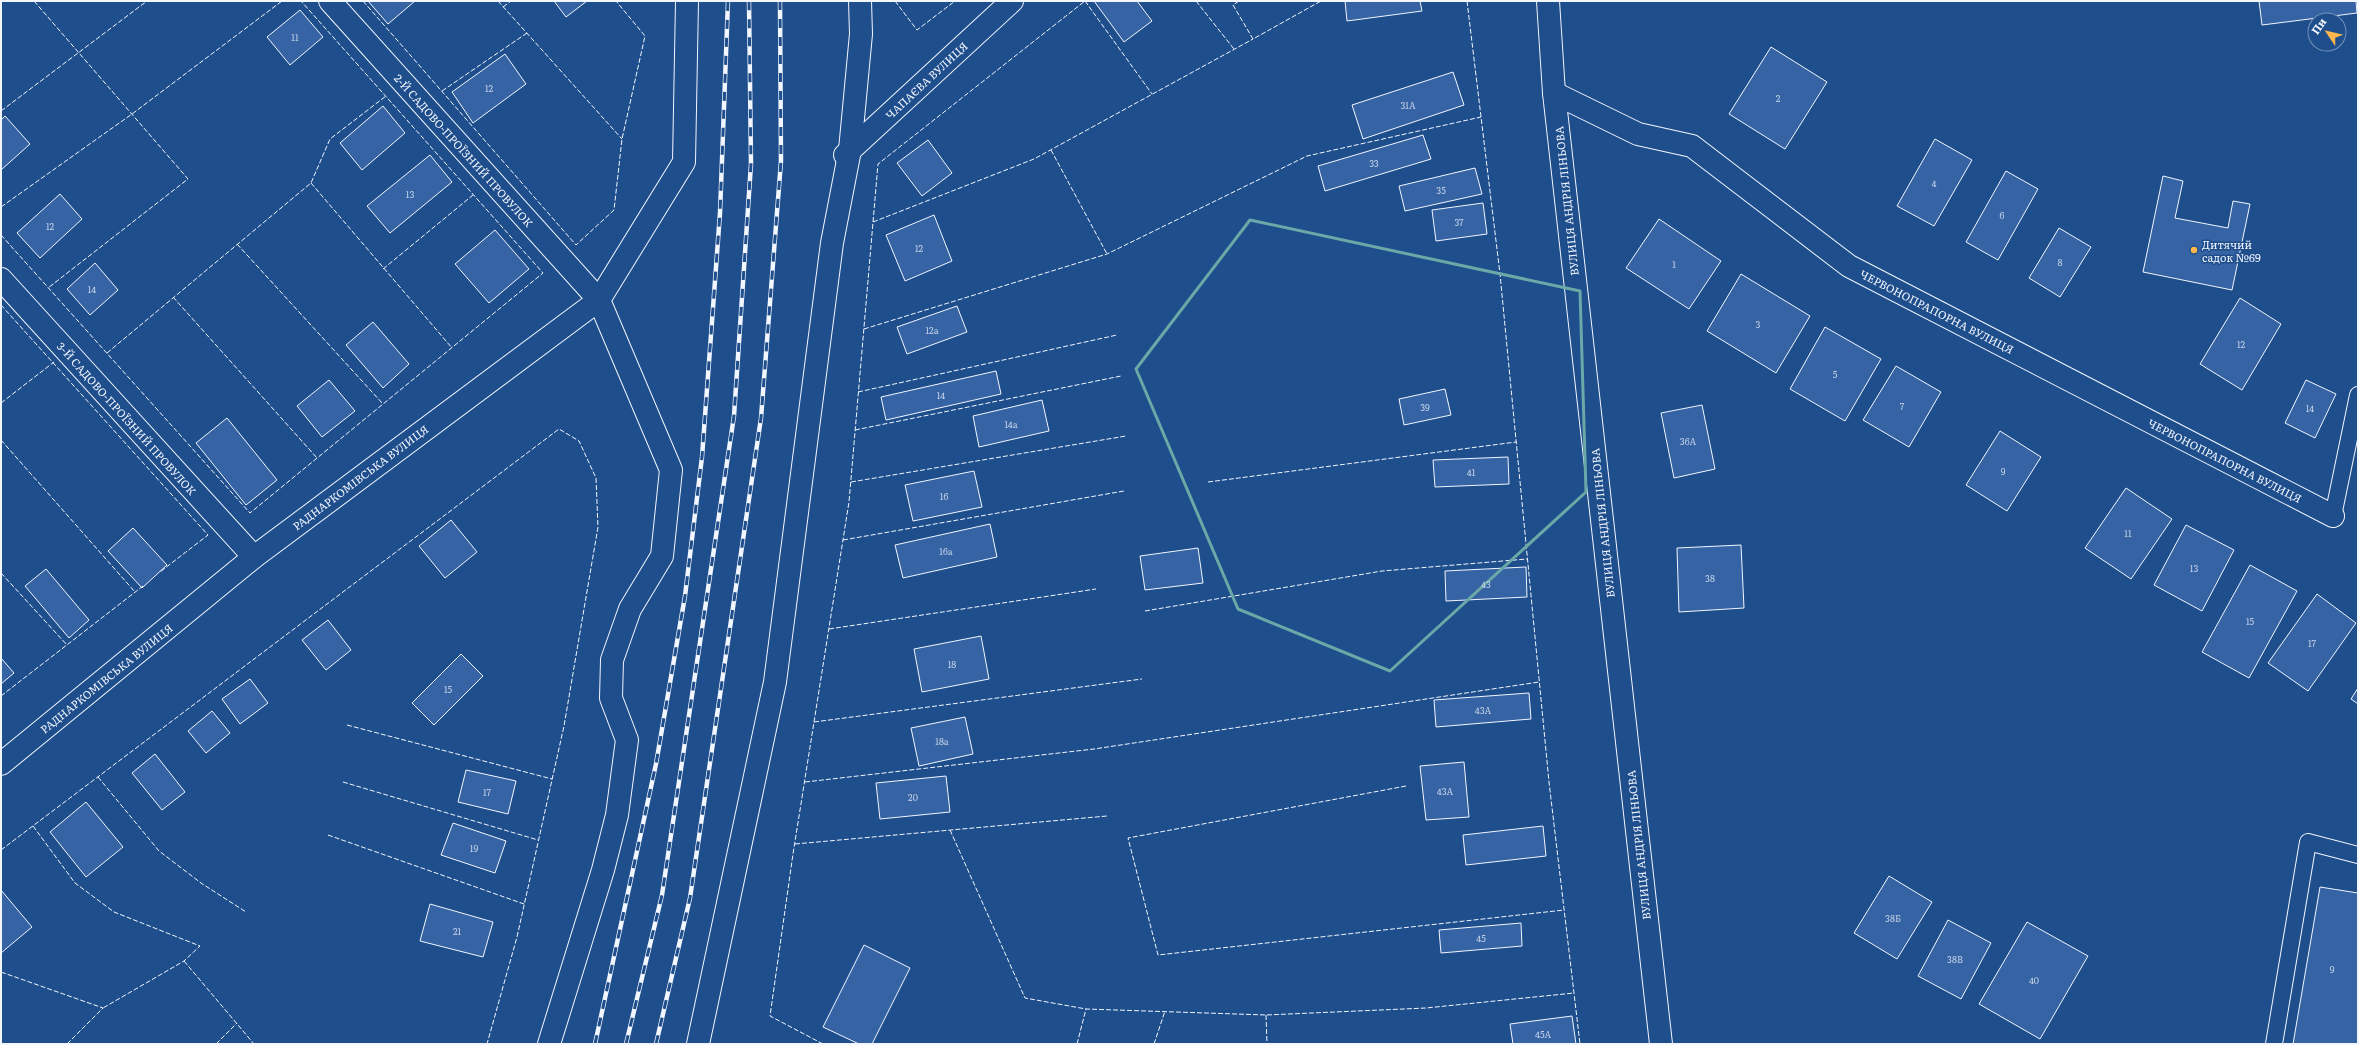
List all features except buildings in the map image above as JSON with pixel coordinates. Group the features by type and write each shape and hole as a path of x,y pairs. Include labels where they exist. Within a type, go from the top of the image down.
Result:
{"street":[{"name":"2-Й САДОВО-ПРОЇЗНИЙ ПРОВУЛОК","path":"330,1 599,300 671,470 662,556 630,609 612,660 612,698 627,740 617,815 603,870 549,1044"},
{"name":"РАДНАРКОМІВСЬКА ВУЛИЦЯ","path":"1,764 254,557 599,300 684,162 687,1"},
{"path":"704,1041 775,682 832,243 845,155 860,34 860,1"},
{"name":"ЧАПАЄВА ВУЛИЦЯ","path":"845,155 1012,1"},
{"name":"ВУЛИЦЯ АНДРІЯ ЛІНЬОВА","path":"1548,1 1554,93 1661,1044"},
{"name":"ЧЕРВОНОПРАПОРНА ВУЛИЦЯ","path":"1554,93 1638,134 1692,146 1849,266 2333,516"},
{"name":"3-Й САДОВО-ПРОЇЗНИЙ ПРОВУЛОК","path":"1,280 254,557"}],"lane":[{"path":"2333,516 2358,395"},
{"path":"2274,1044 2308,842 2358,855"}],"highlighted area":[{"path":"1250,220 1580,291 1586,492 1390,671 1238,609 1136,369"}],"railway":[{"path":"595,1044 656,764 685,596 702,457 720,213 728,1"},
{"path":"626,1044 662,895 734,416 751,164 749,1"},
{"path":"656,1044 690,898 761,418 781,161 780,1"}],"fence":[{"path":"34,1 188,179 48,288"},
{"path":"1,111 147,1"},
{"path":"1,207 132,114 282,1"},
{"path":"1,235 250,513 543,273 301,1"},
{"path":"363,1 576,245 614,210 622,139 645,36 616,1"},
{"path":"498,1 622,139"},
{"path":"503,7 511,1"},
{"path":"895,1 917,30 955,1"},
{"path":"1085,1 1152,94"},
{"path":"823,1044 770,1016 793,854 849,502 878,164 1085,1"},
{"path":"1196,1 1234,49"},
{"path":"1239,1 1233,5 1253,39 1321,1"},
{"path":"1467,1 1500,274 1549,782 1580,1044"},
{"path":"442,91 527,33"},
{"path":"873,222 1034,159 1253,39"},
{"path":"107,353 311,183 330,139 386,96"},
{"path":"864,329 1107,254 1307,156 1481,117"},
{"path":"1051,150 1107,254"},
{"path":"311,183 452,348"},
{"path":"383,269 473,195"},
{"path":"237,244 383,404"},
{"path":"173,297 317,458"},
{"path":"1,305 208,535 160,572"},
{"path":"858,392 1117,335"},
{"path":"1,403 54,362"},
{"path":"855,430 1121,376"},
{"path":"1,850 559,429 579,441 596,478 598,527 564,726 517,937 487,1044"},
{"path":"851,482 1126,436"},
{"path":"1,440 135,592"},
{"path":"1208,482 1516,442"},
{"path":"843,540 1124,491"},
{"path":"1145,611 1382,571 1527,559"},
{"path":"1,573 67,645"},
{"path":"1,696 143,586"},
{"path":"829,629 1096,589"},
{"path":"814,722 1142,679"},
{"path":"805,782 1094,749 1539,682"},
{"path":"347,725 552,779"},
{"path":"98,777 159,851 201,883 246,912"},
{"path":"343,782 538,840"},
{"path":"1406,786 1128,838 1158,955 1564,910"},
{"path":"795,844 1107,816"},
{"path":"33,826 75,883 114,912 200,946 184,961 103,1008"},
{"path":"950,830 1025,998 1086,1009 1266,1015 1426,1008 1574,993"},
{"path":"328,835 524,904"},
{"path":"184,961 254,1044"},
{"path":"1,972 103,1008 67,1044"},
{"path":"1077,1044 1086,1009"},
{"path":"1154,1044 1165,1011"},
{"path":"1266,1015 1267,1044"},
{"path":"216,1044 237,1023"}],"place":[{"name":"Дитячий садок №69","path":"2194,250"}]}
